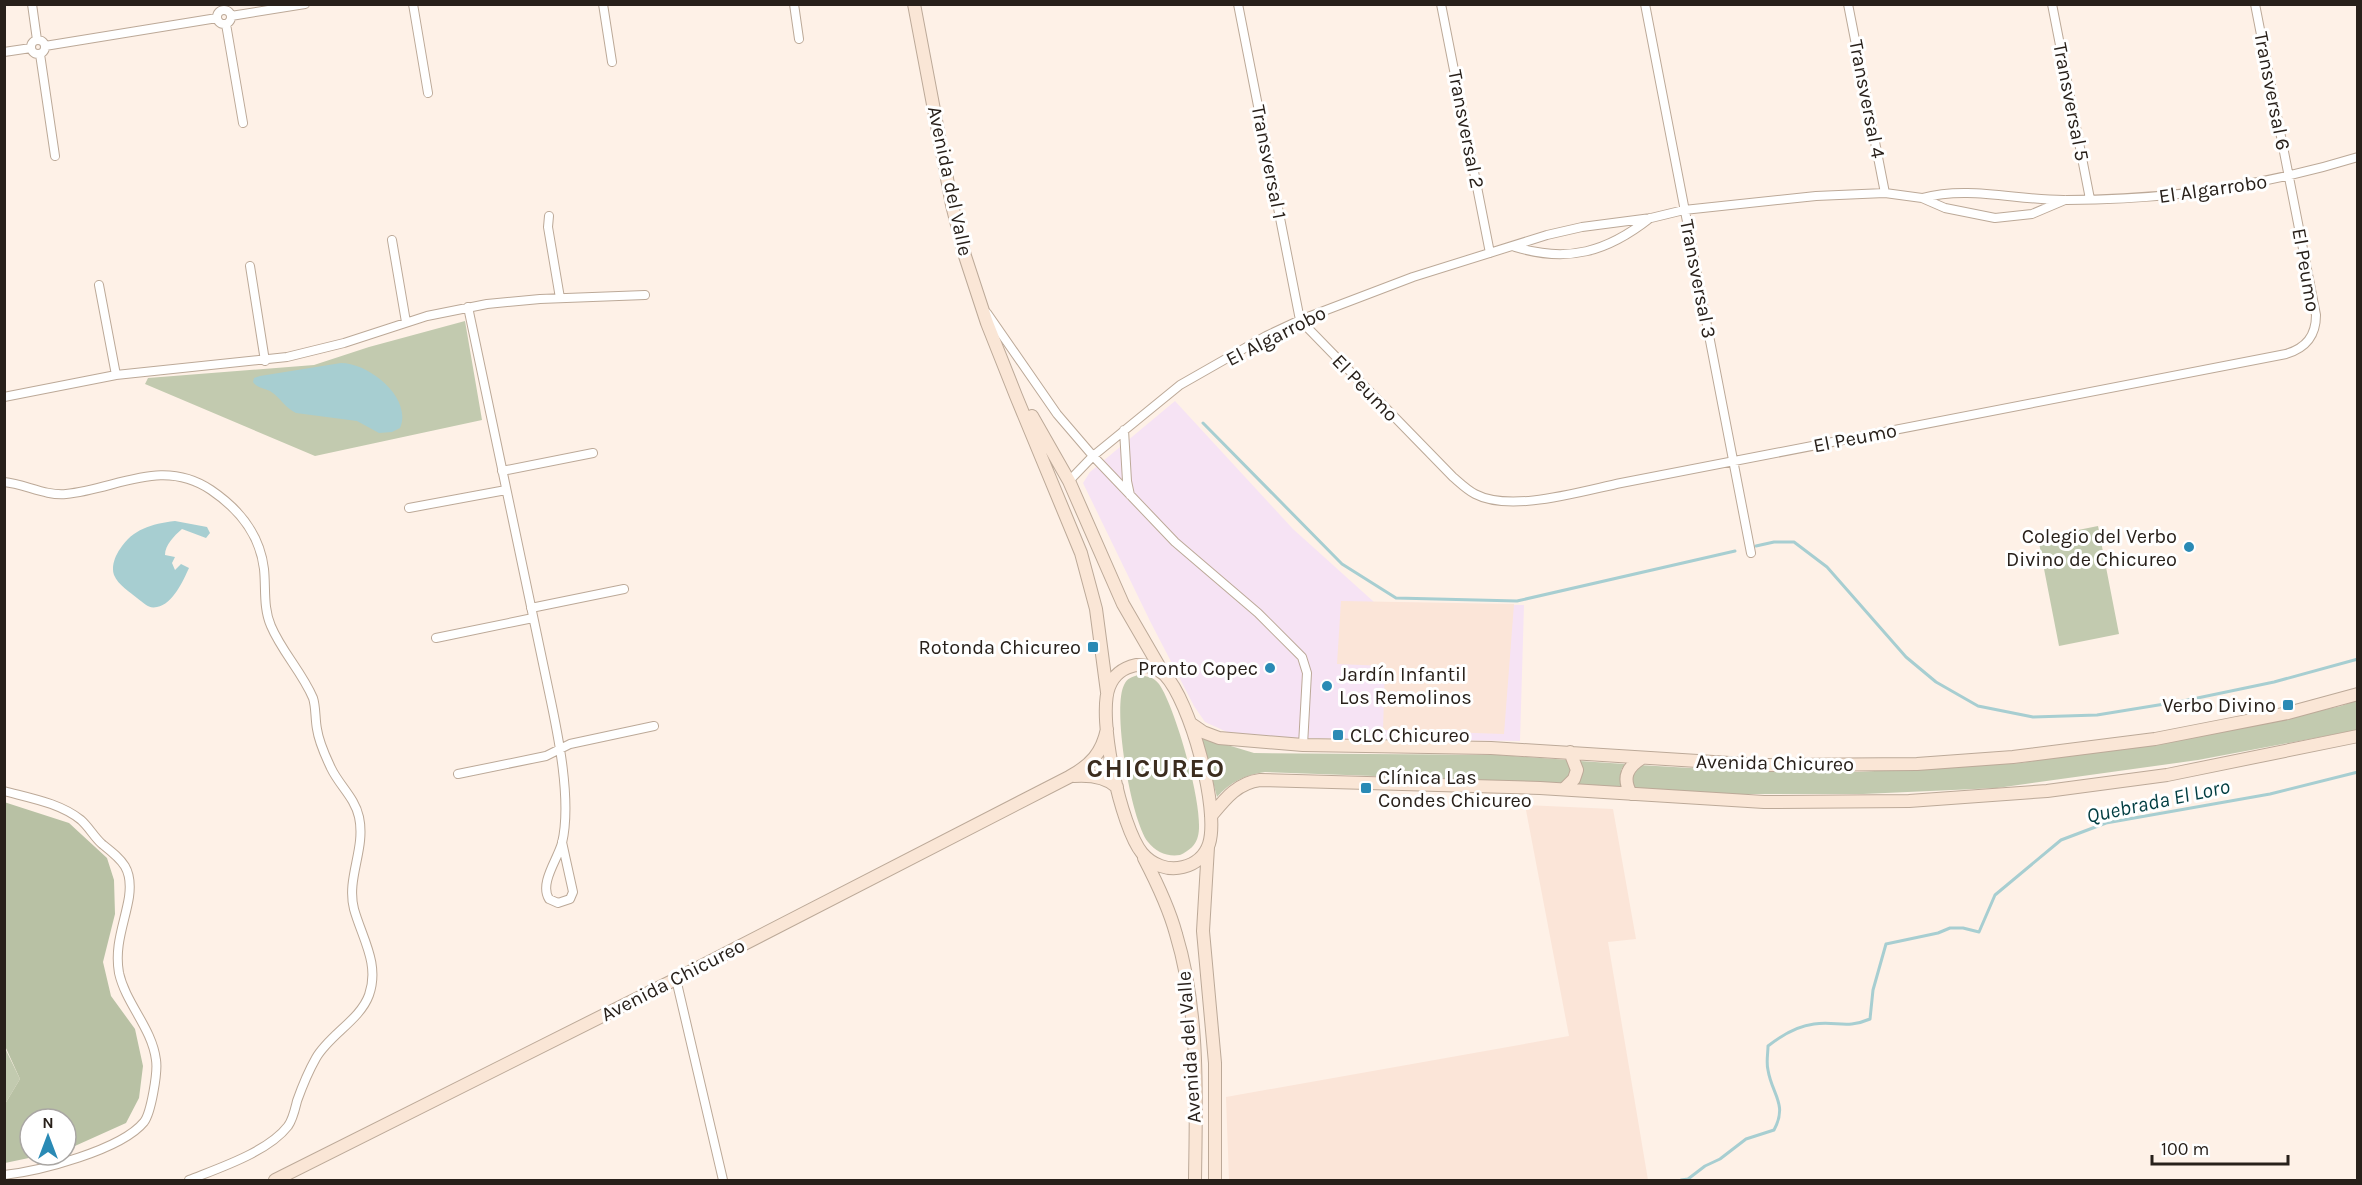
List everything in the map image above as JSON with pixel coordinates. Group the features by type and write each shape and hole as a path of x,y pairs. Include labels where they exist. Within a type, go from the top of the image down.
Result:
{"main road":[{"name":"Avenida del Valle","path":"914,4 956,221 980,302 1083,561 1100,627 1111,764 1129,828 1160,891 1174,926 1188,987 1196,1089 1195,1180"},
{"name":"Avenida del Valle","path":"1000,354 1069,481 1124,604 1179,697 1190,723 1204,774 1211,816 1203,931 1215,1063 1215,1180"},
{"path":"1107,692 1115,676 1130,667 1148,665 1164,674"},
{"name":"Avenida Chicureo","path":"1190,723 1203,732 1219,738 1303,745 1491,748 1642,758 1806,765 1917,764 2003,758 2193,732 2320,705 2358,694"},
{"name":"Avenida Chicureo","path":"275,1180 676,979 1070,777 1096,758 1107,729"},
{"name":"Avenida Chicureo","path":"1211,816 1235,790 1247,783 1260,780 1564,789 1725,800 1803,802 1908,801 1978,797 2167,775 2358,736"},
{"path":"1564,789 1574,779 1577,770 1570,752"},
{"path":"1631,794 1626,783 1626,774 1631,765 1642,758"},
{"name":"Avenida Chicureo","path":"1070,777 1099,777 1110,781 1117,787"},
{"path":"1139,849 1153,863 1179,868 1198,860 1209,845"}],"street":[{"path":"32,4 37,40"},
{"path":"231,16 305,4"},
{"path":"413,4 428,93"},
{"path":"603,4 612,62"},
{"path":"794,4 799,39"},
{"name":"Transversal 1","path":"1238,4 1300,320"},
{"name":"Transversal 2","path":"1441,4 1490,253"},
{"name":"Transversal 3","path":"1644,4 1751,553"},
{"name":"Transversal 4","path":"1848,4 1885,194"},
{"name":"Transversal 5","path":"2052,4 2090,199"},
{"name":"Transversal 6","path":"2255,4 2289,177"},
{"path":"45,46 221,11 229,12 231,16"},
{"path":"221,11 221,24 225,24"},
{"path":"225,24 229,22 231,16"},
{"path":"225,24 243,123"},
{"path":"37,40 42,41 45,46 45,50 40,54"},
{"path":"31,48 33,42 37,40"},
{"path":"4,52 31,48"},
{"path":"31,48 33,52 40,54"},
{"path":"40,54 56,156"},
{"name":"El Algarrobo","path":"2065,200 2185,195 2289,177 2358,157"},
{"name":"El Peumo","path":"1300,320 1444,470 1462,485 1483,498 1509,502 1527,501 2295,352 2312,336 2316,315 2289,177"},
{"path":"1922,198 1943,192 1961,192 2065,200"},
{"path":"1514,247 1555,255 1583,253 1629,235 1651,218 1684,210 1776,199 1885,194 1922,198 1945,208 1995,218 2032,214 2065,200"},
{"path":"549,216 548,226 560,298"},
{"name":"El Algarrobo","path":"1069,481 1093,456 1180,385 1266,336 1300,320 1413,277 1548,235 1582,227 1651,218"},
{"path":"392,240 406,322"},
{"path":"250,266 265,361"},
{"path":"99,285 116,375"},
{"path":"4,398 116,375 265,361 335,346 406,322 468,307 512,301 645,295"},
{"path":"980,302 1057,414 1093,456 1175,542 1258,613 1302,657 1307,673 1303,745"},
{"path":"468,307 559,749 564,801 562,842 573,892 570,899 558,903 549,899 545,888 562,842"},
{"path":"1124,430 1127,481 1131,496"},
{"path":"502,471 593,453"},
{"path":"4,482 63,494 97,489 127,479 161,474 191,478 212,490 237,511 255,537 264,568 265,602 270,625 288,658 302,675 314,701 322,750 359,816 359,852 351,884 354,908 370,953 373,976 369,996 317,1056 290,1124 273,1141 226,1165 189,1180"},
{"path":"409,508 506,490"},
{"path":"531,608 624,589"},
{"path":"436,638 533,618"},
{"path":"458,774 546,756 570,744 654,726"},
{"path":"4,791 55,806 73,815 82,821 101,843 119,856 129,873 129,896 120,930 119,969 123,987 149,1033 157,1062 154,1088 144,1122 120,1141 72,1160 4,1175"},
{"path":"676,979 723,1180"}],"shaded area":[{"path":"1175,401 1293,529 1374,602 1524,605 1520,741 1289,738 1227,732 1205,722 1194,706 1150,621 1083,483 1090,472"},
{"path":"1341,601 1514,604 1504,734 1383,730 1385,666 1337,664"},
{"path":"1525,805 1613,809 1636,939 1608,942 1648,1180 1229,1180 1226,1097 1569,1036"}],"green space":[{"path":"465,321 482,420 315,456 145,384 148,378 314,365 369,347"},
{"path":"2098,526 2119,634 2059,646 2038,538"},
{"path":"1138,675 1155,680 1166,696 1193,782 1199,823 1198,836 1192,847 1180,855 1162,853 1155,849 1148,842 1135,812 1125,765 1120,717 1124,685 1130,678"},
{"path":"2357,700 2357,730 2198,760 1997,788 1863,794 1717,794 1636,788 1630,782 1631,773 1639,765 1742,771 1857,772 2020,763 2207,735 2341,706"},
{"path":"1201,737 1254,753 1500,755 1569,760 1573,768 1565,783 1265,772 1238,780 1217,797"},
{"path":"1580,761 1625,764 1621,770 1623,787 1576,784 1583,771"},
{"path":"4,802 69,823 107,858 114,880 115,914 103,962 111,996 135,1029 143,1066 139,1098 126,1123 78,1145 78,1107 18,1107 18,1160 5,1163 5,1104 20,1079 5,1046"},
{"path":"4,1046 20,1079 5,1104 4,1104"}],"water":[{"path":"341,363 364,369 386,384 400,405 402,417 400,428 392,432 379,433 357,421 296,413 274,393 258,387 253,382 254,378 260,376"},
{"path":"175,521 207,527 210,533 206,538 182,529 170,541 165,555 175,557 172,563 175,570 181,564 189,568 173,597 163,605 151,607 144,604 118,582 113,572 114,562 125,542 137,532 150,526"}],"waterway":[{"path":"1203,423 1342,564 1396,598 1517,601 1735,551"},
{"path":"1756,546 1774,542 1794,542 1827,567 1906,657 1936,682 1978,706 2033,717 2097,715 2183,701 2274,682 2358,659"},
{"name":"Quebrada El Loro","path":"1681,1180 1688,1179 1705,1166 1720,1159 1746,1139 1774,1130 1780,1113 1767,1067 1768,1046 1790,1032 1808,1025 1855,1024 1870,1019 1873,990 1886,944 1938,933 1950,928 1979,932 1995,895 2061,840 2106,823 2270,794 2358,772"}],"place":[{"name":"Colegio del Verbo Divino de Chicureo","path":"2189,547"},
{"name":"Rotonda Chicureo","path":"1093,647"},
{"name":"Pronto Copec","path":"1270,668"},
{"name":"Jardín Infantil Los Remolinos","path":"1327,686"},
{"name":"Verbo Divino","path":"2288,705"},
{"name":"CLC Chicureo","path":"1338,735"},
{"name":"Clínica Las Condes Chicureo","path":"1366,788"}],"district":[{"name":"CHICUREO","path":"1156,768"}]}
